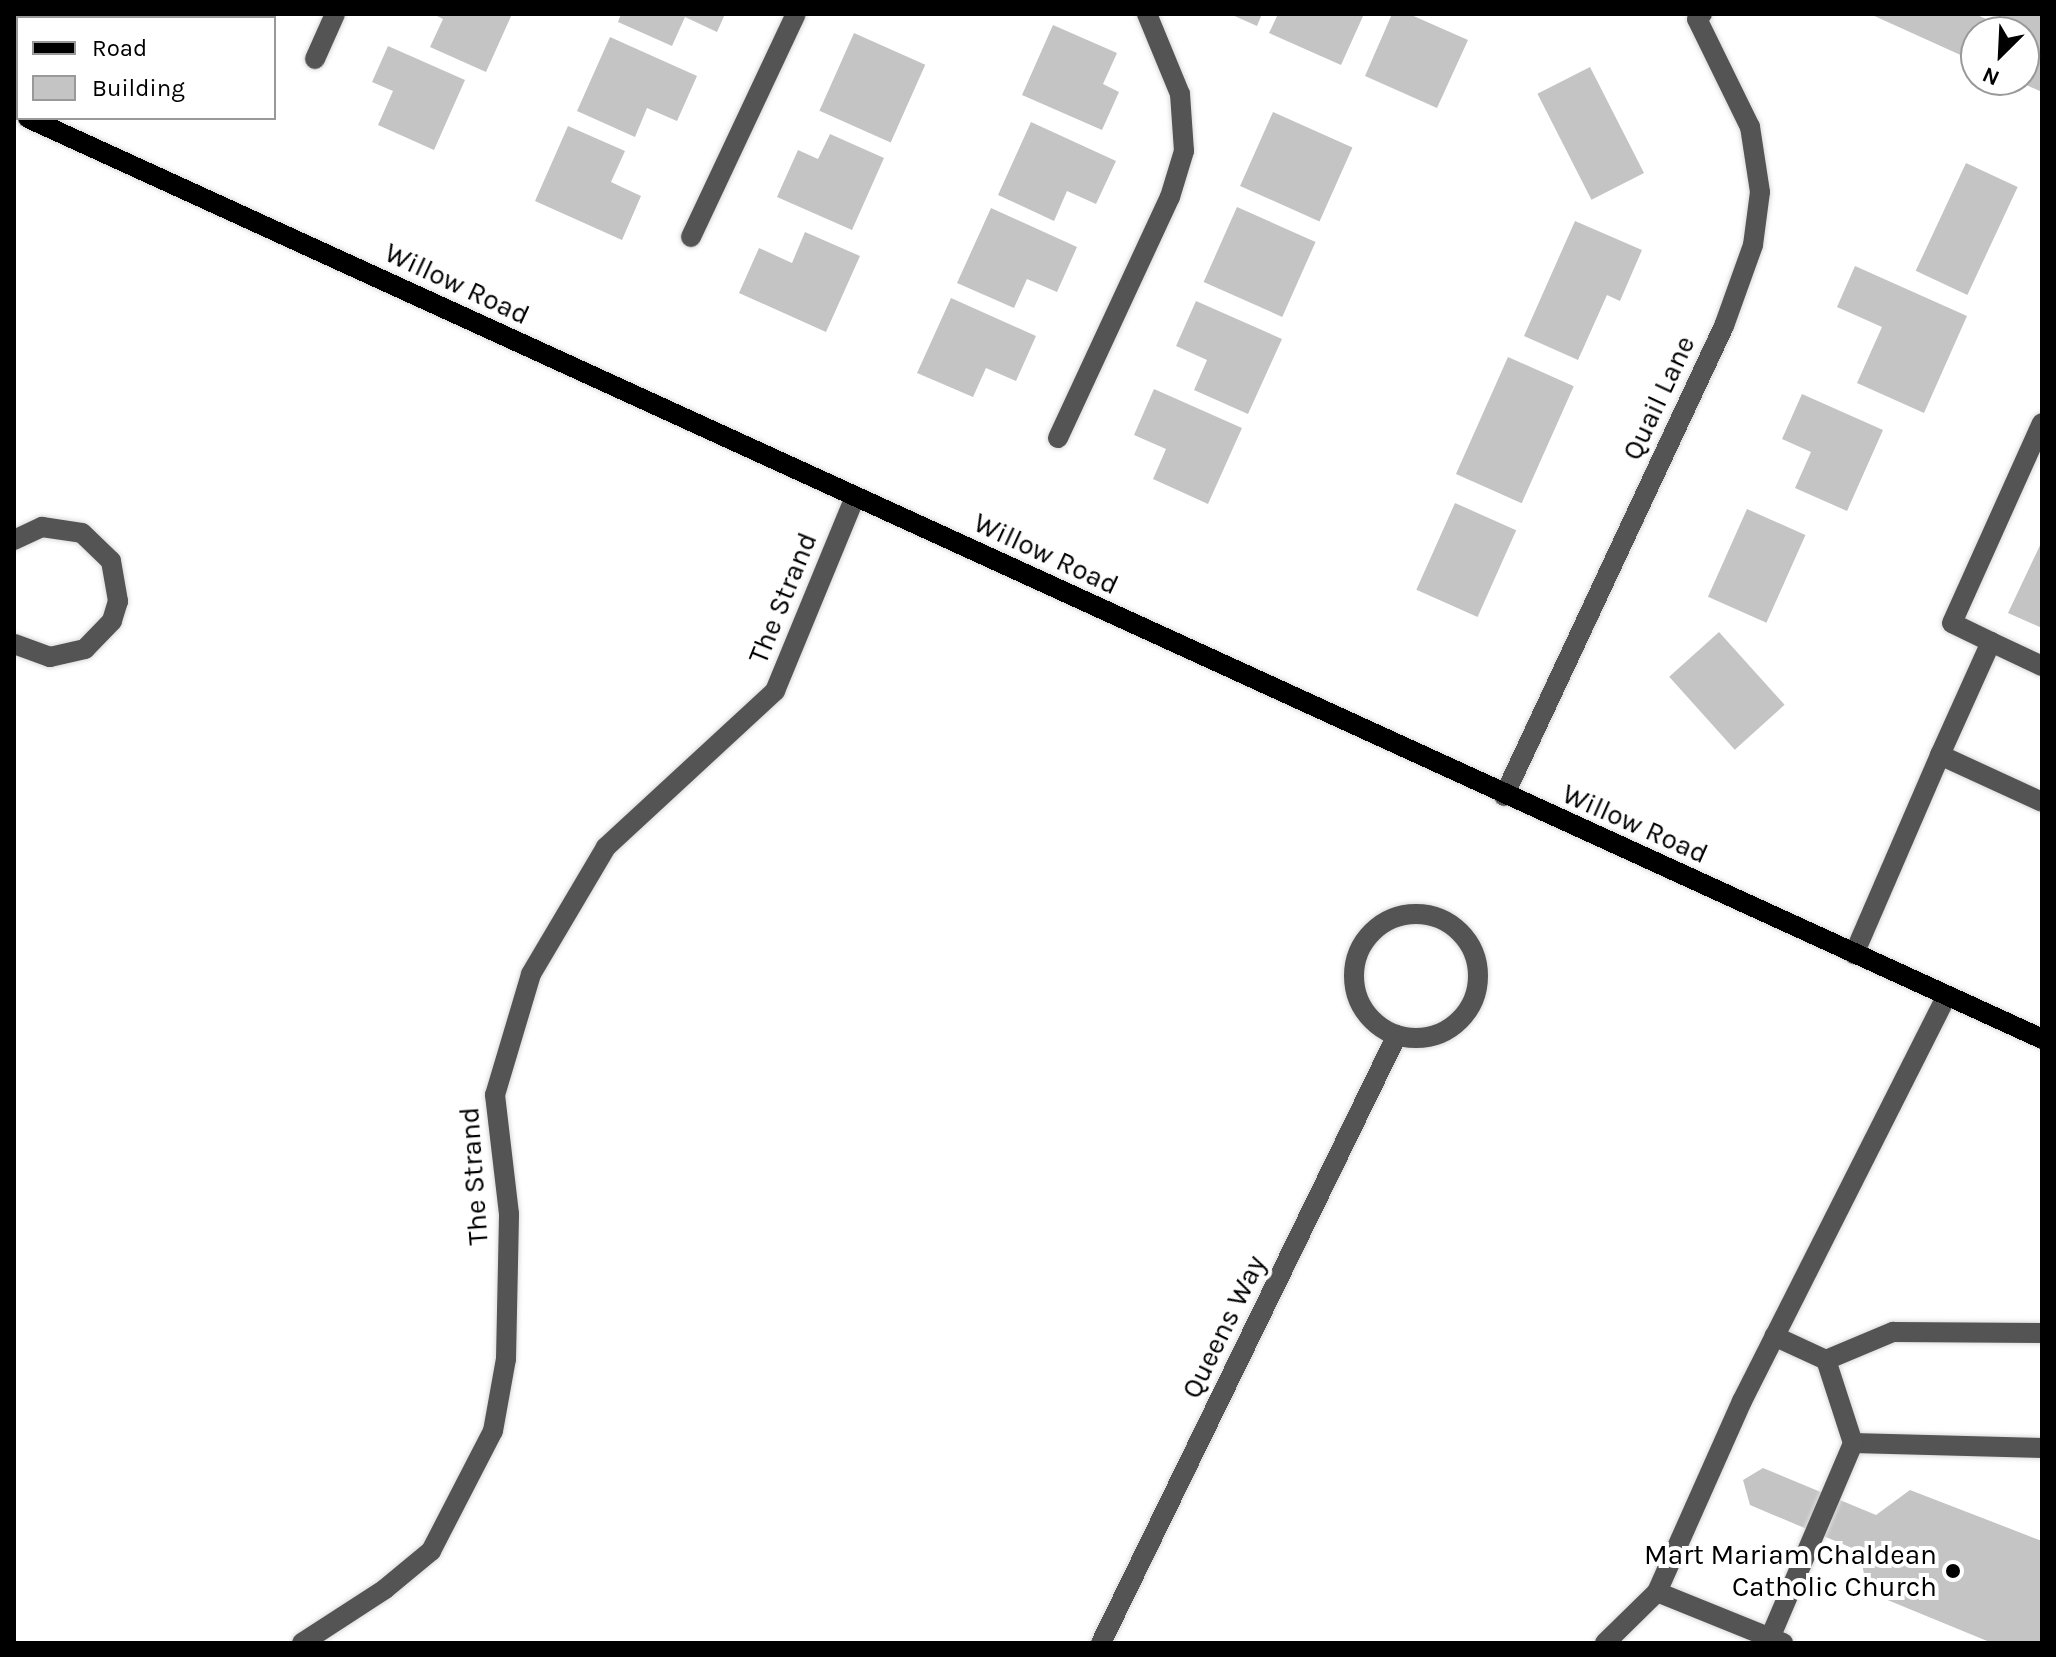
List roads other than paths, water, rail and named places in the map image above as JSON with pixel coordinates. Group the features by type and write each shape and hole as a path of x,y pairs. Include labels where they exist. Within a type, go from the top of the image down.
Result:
{"main road":[{"name":"Willow Road","path":"32,120 1504,796 2042,1039"}],"street":[{"path":"315,59 335,14"},
{"path":"691,237 796,14"},
{"path":"1058,438 1170,197 1184,151 1180,94 1147,14"},
{"name":"Quail Lane","path":"1504,796 1724,326 1753,245 1760,192 1750,127 1696,16"},
{"path":"2042,423 1952,623 2042,666"},
{"name":"The Strand","path":"302,1643 385,1589 431,1551 493,1431 506,1359 509,1214 495,1095 531,974 606,847 775,691 855,497"},
{"path":"14,540 42,527 82,533 111,561 118,601 112,621 85,649 50,657 14,644"},
{"path":"1854,954 1991,642"},
{"path":"1940,755 2042,802"},
{"path":"1413,913 1433,915 1451,924 1475,955 1476,994 1468,1012 1436,1035 1397,1035 1379,1027 1361,1004 1353,977 1356,957 1364,940 1386,921 1413,913"},
{"path":"1605,1643 1657,1592 1774,1336 1947,996"},
{"name":"Queens Way","path":"1101,1643 1397,1035"},
{"path":"1826,1360 1893,1332 2042,1333"},
{"path":"1657,1592 1777,1640 1853,1443 1826,1360 1774,1336"},
{"path":"1853,1443 2042,1448"}],"place":[{"name":"Mart Mariam Chaldean Catholic Church","path":"1953,1571"}]}
